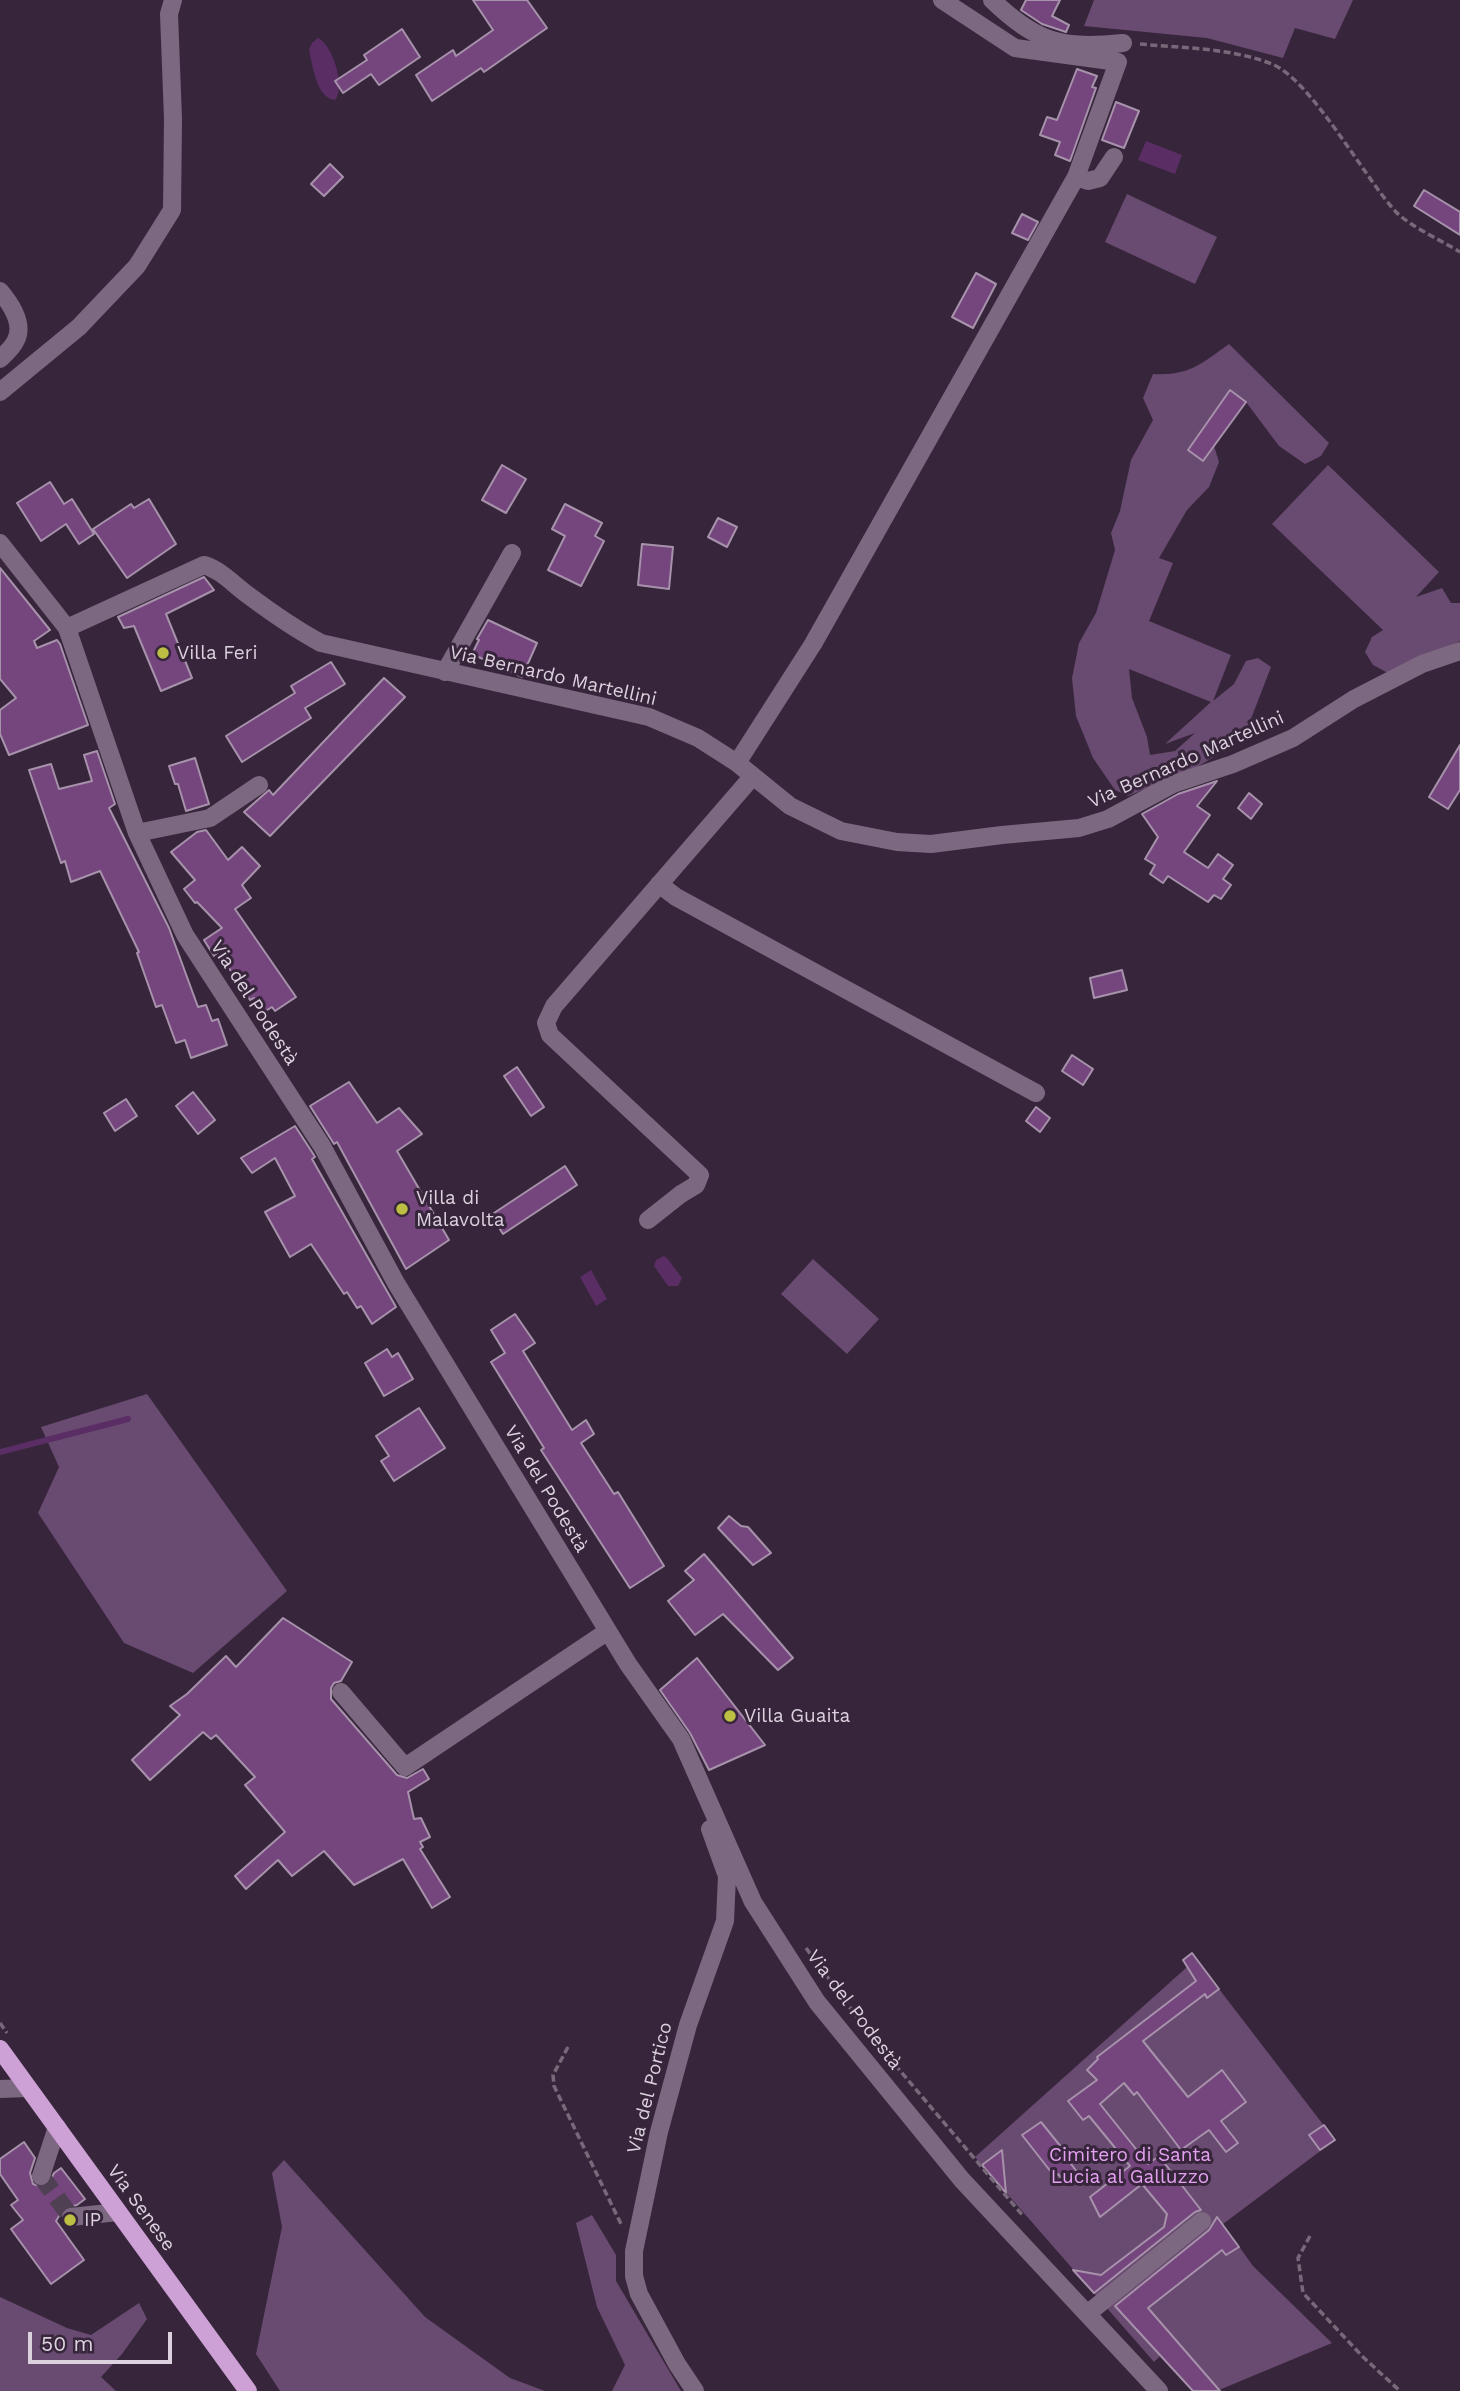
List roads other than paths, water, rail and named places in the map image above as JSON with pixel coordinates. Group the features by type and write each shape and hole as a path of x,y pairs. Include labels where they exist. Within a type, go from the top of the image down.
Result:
{"main road":[{"name":"Via Senese","path":"0,2049 248,2391"}],"street":[{"path":"0,391 79,327 137,266 172,209 173,119 169,14 173,0"},
{"path":"737,762 813,644 1076,177 1118,62 1015,48 943,0"},
{"path":"992,0 1029,30 1052,42 1091,46 1123,43"},
{"path":"1076,177 1088,181 1100,178 1114,157"},
{"path":"0,292 8,300 19,331 16,342 0,359"},
{"name":"Via del Podestà","path":"0,543 67,628 136,833 186,935 322,1146 396,1283 628,1664 681,1739 753,1902 817,2002 962,2180 1159,2391"},
{"path":"445,672 512,553"},
{"name":"Via Bernardo Martellini","path":"67,628 204,565 216,568 228,580 291,626 321,643 649,717 698,738 737,762 790,806 841,831 897,842 931,844 1079,828 1108,819 1173,784 1233,764 1293,738 1366,693 1422,664 1460,651"},
{"path":"648,1220 696,1185 700,1175 550,1035 546,1023 554,1006 753,776"},
{"path":"136,833 210,818 258,785"},
{"path":"659,884 676,897 1036,1093"},
{"path":"341,1692 405,1767 608,1631"},
{"name":"Via del Portico","path":"695,2391 639,2294 634,2276 634,2251 659,2132 688,2025 725,1921 727,1876 707,1819 704,1788"},
{"path":"0,2089 28,2088"},
{"path":"41,2176 57,2127"},
{"path":"71,2217 118,2212"},
{"path":"1087,2314 1202,2221"}],"waterway":[{"path":"0,1452 128,1419"}],"tunnel":[{"path":"41,2176 71,2217"}],"place":[{"name":"Villa Feri","path":"163,653"},
{"name":"Villa di Malavolta","path":"402,1209"},
{"name":"Villa Guaita","path":"730,1716"},
{"name":"IP","path":"70,2220"}],"park label":[{"name":"Cimitero di Santa Lucia al Galluzzo","path":"1130,2166"}]}
